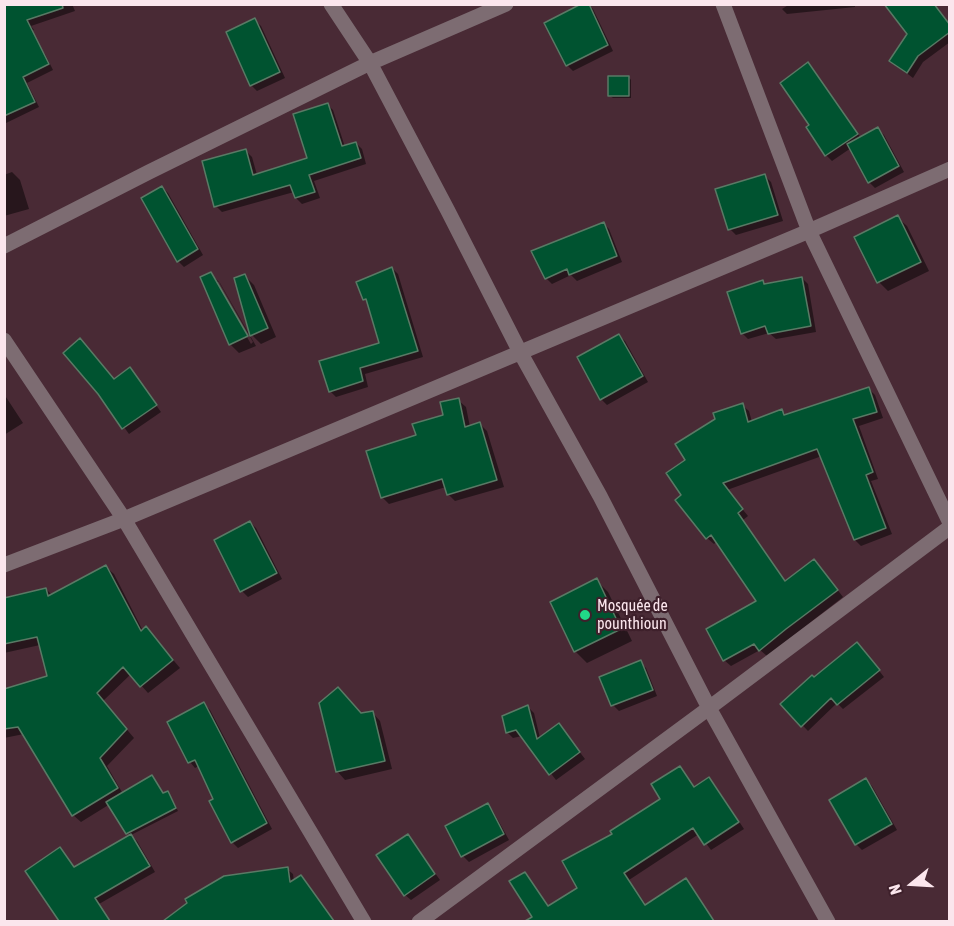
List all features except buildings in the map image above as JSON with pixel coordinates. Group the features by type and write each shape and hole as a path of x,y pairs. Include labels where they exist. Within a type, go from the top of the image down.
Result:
{"street":[{"path":"331,4 369,63 448,211 519,352 600,496 709,708 828,921"},
{"path":"4,246 369,63 506,4"},
{"path":"419,921 709,708 950,525 809,231 723,4"},
{"path":"4,565 124,519 809,231 950,169"},
{"path":"4,340 124,519 364,921"}],"place":[{"name":"Mosquée de pounthioun","path":"585,615"}]}
